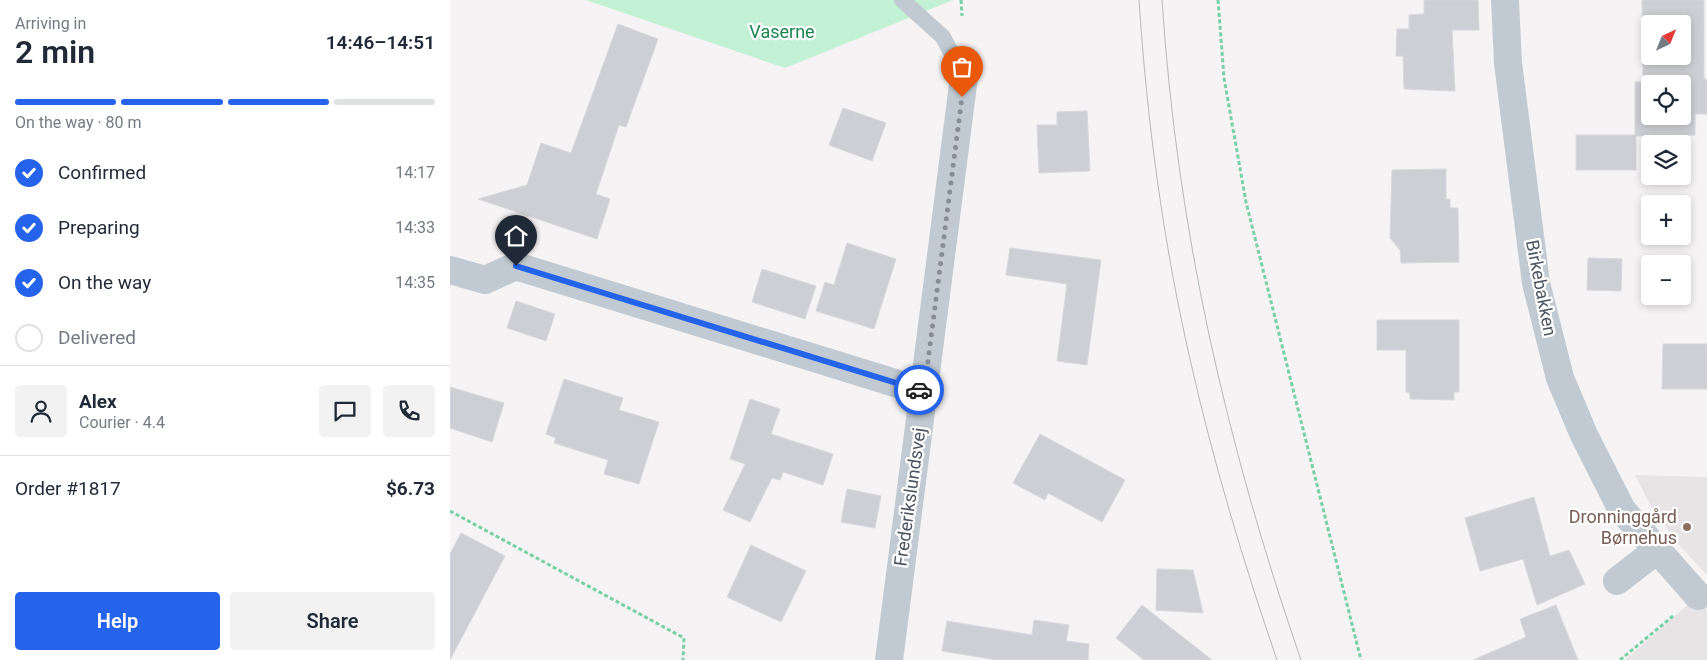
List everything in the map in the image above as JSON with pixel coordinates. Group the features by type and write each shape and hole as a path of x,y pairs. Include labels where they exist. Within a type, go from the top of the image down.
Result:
{"street":[{"name":"Birkebakken","path":"1505,0 1508,63 1536,283 1560,378 1584,435 1622,510 1698,596"},
{"name":"Frederikslundsvej","path":"889,660 964,77"},
{"path":"450,270 485,280 516,266 924,392"},
{"path":"1616,581 1657,550"}],"lane":[{"name":"Frederikslundsvej","path":"902,0 943,37 964,77"}],"path":[{"path":"1218,0 1224,78 1246,202 1361,660"},
{"path":"450,511 684,638 684,660"},
{"path":"1620,660 1698,596"}],"shaded area":[{"name":"Dronninggård Børnehus","path":"1635,475 1707,477 1707,575 1680,546 1652,508"},
{"path":"1694,599 1707,610 1707,660 1625,660"}],"green space":[{"name":"Vaserne","path":"586,0 953,0 785,68"}],"building":[{"path":"1424,0 1478,0 1479,30 1452,30 1455,91 1404,89 1403,56 1396,56 1397,29 1409,29 1409,15 1424,14"},
{"path":"1642,0 1704,0 1704,79 1707,79 1707,114 1695,114 1695,135 1636,136 1636,170 1576,170 1576,135 1635,135 1635,82 1641,82 1641,125 1691,125 1691,75 1643,75 1643,65 1691,65 1691,15 1642,15"},
{"path":"618,24 658,39 626,127 619,125 596,194 610,199 597,239 478,199 527,185 541,143 571,153"},
{"path":"843,108 886,123 872,161 829,145"},
{"path":"1087,111 1090,171 1039,173 1037,125 1057,125 1057,112"},
{"path":"1446,169 1446,199 1450,199 1450,208 1458,208 1459,262 1401,263 1400,250 1390,238 1392,170"},
{"path":"847,243 896,259 874,329 816,311 825,282 834,285"},
{"path":"1010,248 1101,260 1087,365 1057,361 1067,284 1006,275"},
{"path":"1588,258 1622,259 1621,291 1587,290"},
{"path":"762,269 816,286 805,319 752,302"},
{"path":"516,301 555,314 546,341 507,328"},
{"path":"1377,320 1459,320 1459,392 1454,392 1454,400 1410,399 1410,393 1406,392 1406,350 1377,350"},
{"path":"1663,344 1707,344 1707,389 1662,389"},
{"path":"564,379 623,398 619,410 659,422 639,484 604,474 608,460 554,443 556,438 546,434"},
{"path":"450,387 504,403 492,442 450,428"},
{"path":"750,399 780,409 771,434 833,454 823,485 783,472 780,480 772,478 750,522 723,510 745,464 730,459"},
{"path":"1040,434 1125,480 1102,522 1048,493 1045,500 1013,483"},
{"path":"847,489 881,496 875,528 841,522"},
{"path":"1534,497 1550,556 1569,550 1585,584 1537,605 1523,559 1480,571 1465,518"},
{"path":"461,533 505,556 450,660 450,554"},
{"path":"751,545 806,571 781,622 727,597"},
{"path":"1157,569 1193,570 1203,613 1156,610"},
{"path":"1142,605 1212,660 1144,660 1116,638"},
{"path":"1556,605 1578,660 1473,660 1526,637 1520,619"},
{"path":"1034,620 1069,625 1066,641 1089,644 1088,660 997,660 942,651 947,621 1032,635"}],"tram line":[{"path":"1139,0 1157,181 1180,315 1219,473 1252,586 1277,660"},
{"path":"1162,0 1169,85 1180,169 1193,252 1209,334 1250,498 1301,660"}],"way so far":[{"path":"919,390 924,392 962,97"}],"place":[{"name":"Dronninggård Børnehus","path":"1687,527"}],"route":[{"path":"516,266 919,390"}]}
